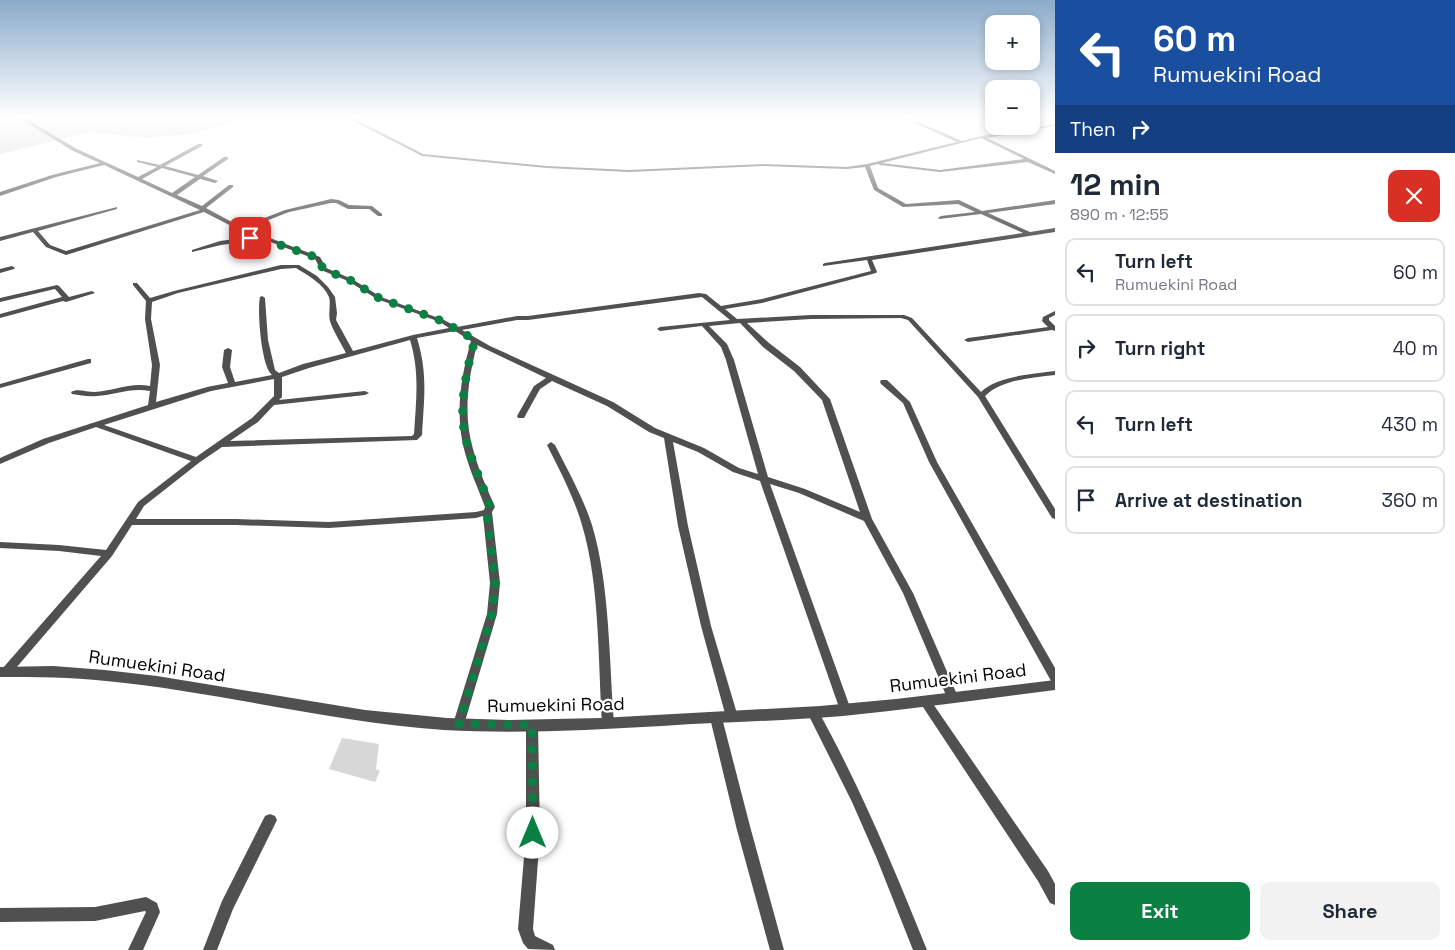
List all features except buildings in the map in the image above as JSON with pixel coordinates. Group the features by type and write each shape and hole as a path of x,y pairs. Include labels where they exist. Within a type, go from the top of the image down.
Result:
{"street":[{"path":"97,160 204,209 241,230 318,258 323,269 350,280 371,294 427,314 504,356 610,404 668,437 701,450 736,470 802,491 868,519"},
{"path":"140,160 215,181"},
{"path":"139,179 174,160"},
{"path":"173,195 197,176 222,160"},
{"path":"484,160 629,171 763,165 832,168 867,166 888,160"},
{"path":"877,163 940,171 1027,160"},
{"path":"1031,160 1055,172"},
{"path":"0,194 54,176 103,164"},
{"path":"867,166 876,189 905,206 956,202 1030,234"},
{"path":"35,231 48,246 66,253 204,209 231,186"},
{"path":"241,230 287,211 334,201 348,207 370,207 380,215"},
{"path":"941,218 980,211 1055,202"},
{"path":"0,239 115,208"},
{"path":"825,265 1055,230"},
{"path":"194,250 228,242 260,238"},
{"path":"720,308 762,301 874,272 869,259"},
{"path":"150,301 176,292 282,266 297,266 315,277 332,297 333,320 350,353"},
{"path":"0,271 12,268"},
{"path":"135,284 150,301 148,319 156,365 152,389 152,406"},
{"path":"0,300 57,287 66,300"},
{"path":"0,316 92,293"},
{"path":"0,461 46,441 152,406 232,385 278,376 350,353 414,337 517,318 704,295 797,369 826,399 868,519 908,593 952,697"},
{"path":"3,672 109,554 141,504 197,460 255,420 278,397 280,386 278,376 271,371 264,340 262,298"},
{"path":"1054,328 1045,321 1046,317 1055,313"},
{"path":"660,329 738,321 828,316 906,317 924,333 981,396 1055,516"},
{"path":"704,324 724,346 730,360 764,479 845,710"},
{"path":"968,340 1054,328"},
{"path":"222,444 414,438 418,436 423,376 421,358 414,337"},
{"path":"459,724 492,614 495,582 487,512 490,507 466,440 464,420 464,399 469,362 475,340"},
{"path":"228,350 226,367 232,385"},
{"path":"0,386 88,361"},
{"path":"981,396 984,391 1005,382 1055,374"},
{"path":"520,416 537,388 551,378"},
{"path":"884,382 906,402 933,462 1055,678"},
{"path":"75,392 96,396 137,386 152,389"},
{"path":"273,403 365,393"},
{"path":"97,425 146,440 197,460"},
{"path":"668,437 682,526 706,626 732,717"},
{"path":"551,445 584,515 590,536 597,589 608,723"},
{"path":"129,522 236,522 329,525 476,515 487,512"},
{"path":"0,546 59,548 109,554"},
{"name":"Rumuekini Road","path":"3,672 52,672 99,675 171,684 344,714 459,724 532,725 716,718 845,710 1055,685"},
{"path":"925,701 1043,876 1055,898"},
{"path":"813,712 842,764 871,828 920,950"},
{"path":"716,718 744,830 778,950"},
{"path":"532,725 533,833 525,923 526,937 533,945 548,950"},
{"path":"210,950 227,906 270,820"},
{"path":"0,915 95,914 146,904 152,908 153,912 135,950"}],"shaded area":[{"path":"342,738 379,744 376,769 380,771 375,782 329,769"}],"route":[{"path":"250,238 260,238 318,258 323,269 350,280 379,298 442,321 475,340 469,362 464,399 464,420 466,440 490,507 487,512 495,582 492,614 459,724 532,725 534,754 533,833"}]}
